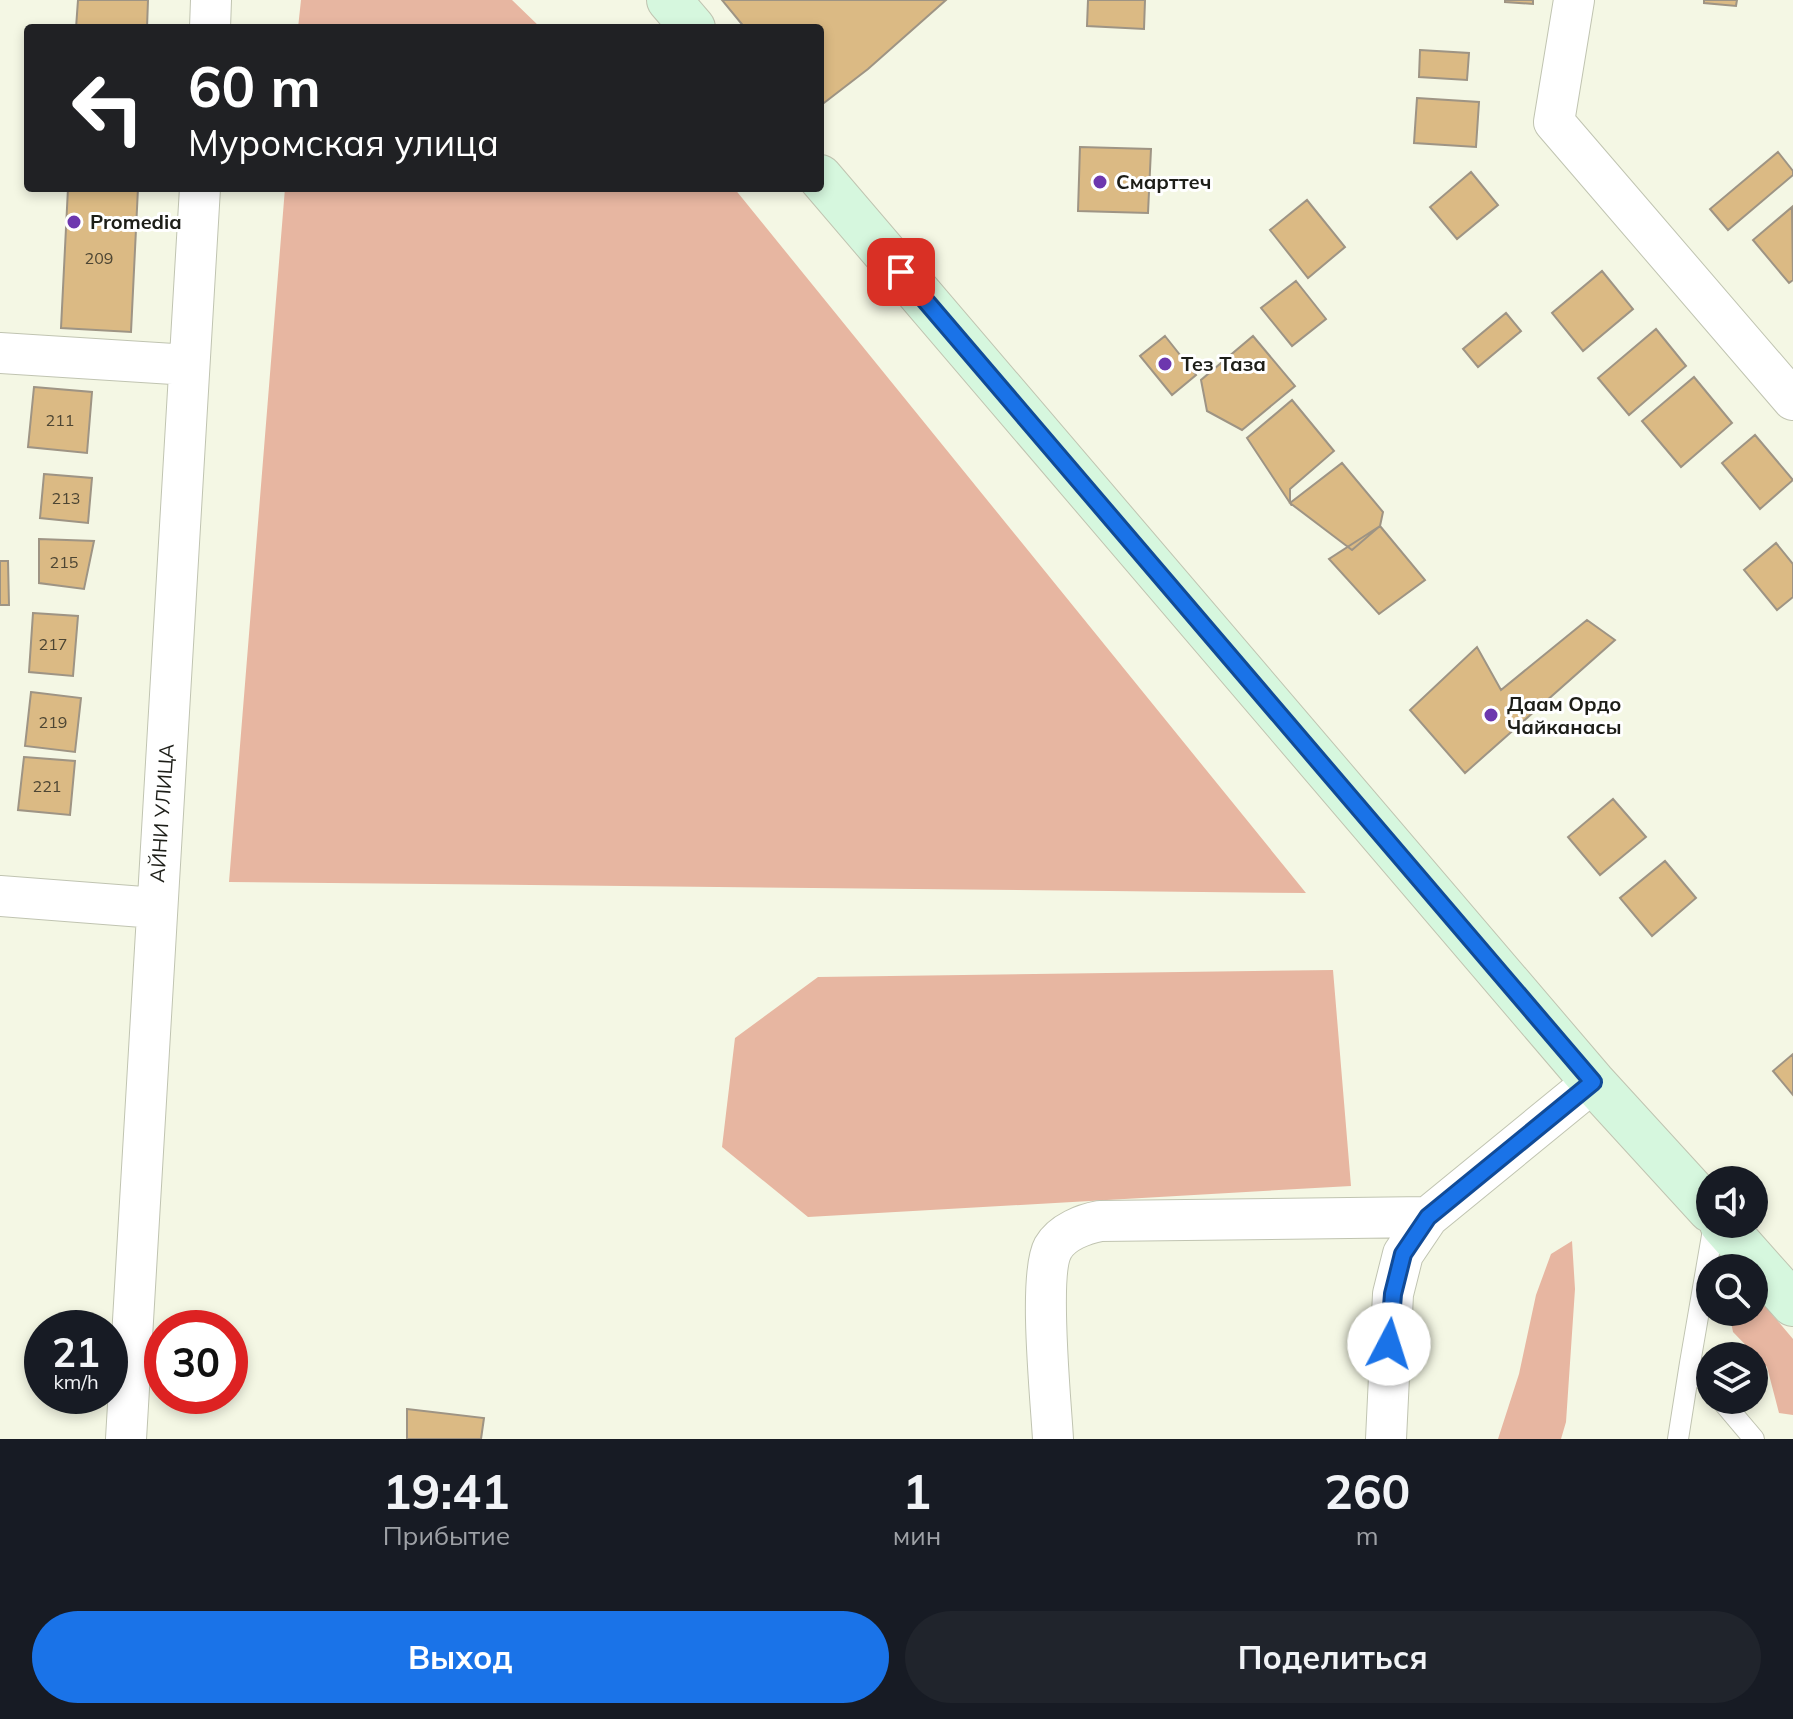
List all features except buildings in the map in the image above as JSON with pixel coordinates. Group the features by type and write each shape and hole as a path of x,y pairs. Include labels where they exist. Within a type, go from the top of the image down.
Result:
{"main road":[{"path":"669,0 690,24"},
{"path":"824,182 1593,1082 1696,1195"},
{"path":"1734,1238 1793,1304"}],"street":[{"path":"210,24 211,0"},
{"path":"1574,0 1554,122 1793,400"},
{"name":"АЙНИ УЛИЦА","path":"126,1439 200,192"},
{"path":"0,353 189,365"},
{"path":"0,896 156,908"},
{"path":"1386,1439 1393,1294 1403,1254 1428,1217 1593,1082"},
{"path":"1053,1439 1046,1275 1054,1245 1076,1229 1100,1221 1428,1217"}],"lane":[{"path":"1678,1439 1712,1238"},
{"path":"1690,1363 1696,1370"},
{"path":"1733,1414 1754,1439"}],"shaded area":[{"path":"301,0 512,0 537,24 298,24"},
{"path":"285,192 737,192 1306,893 229,882"},
{"path":"1333,970 1351,1186 808,1217 722,1147 735,1038 818,977"},
{"path":"1572,1241 1575,1289 1566,1422 1561,1439 1498,1439 1519,1374 1536,1295 1551,1254"},
{"path":"1768,1310 1793,1339 1793,1415 1779,1413 1768,1371 1768,1342 1743,1342 1732,1326 1768,1326"}],"place":[{"name":"Смарттеч","path":"1100,182"},
{"name":"Promedia","path":"74,222"},
{"name":"Тез Таза","path":"1165,364"},
{"name":"Даам Ордо Чайканасы","path":"1491,715"}],"route":[{"path":"901,272 1593,1082 1428,1217 1403,1254 1393,1294 1389,1344"}]}
